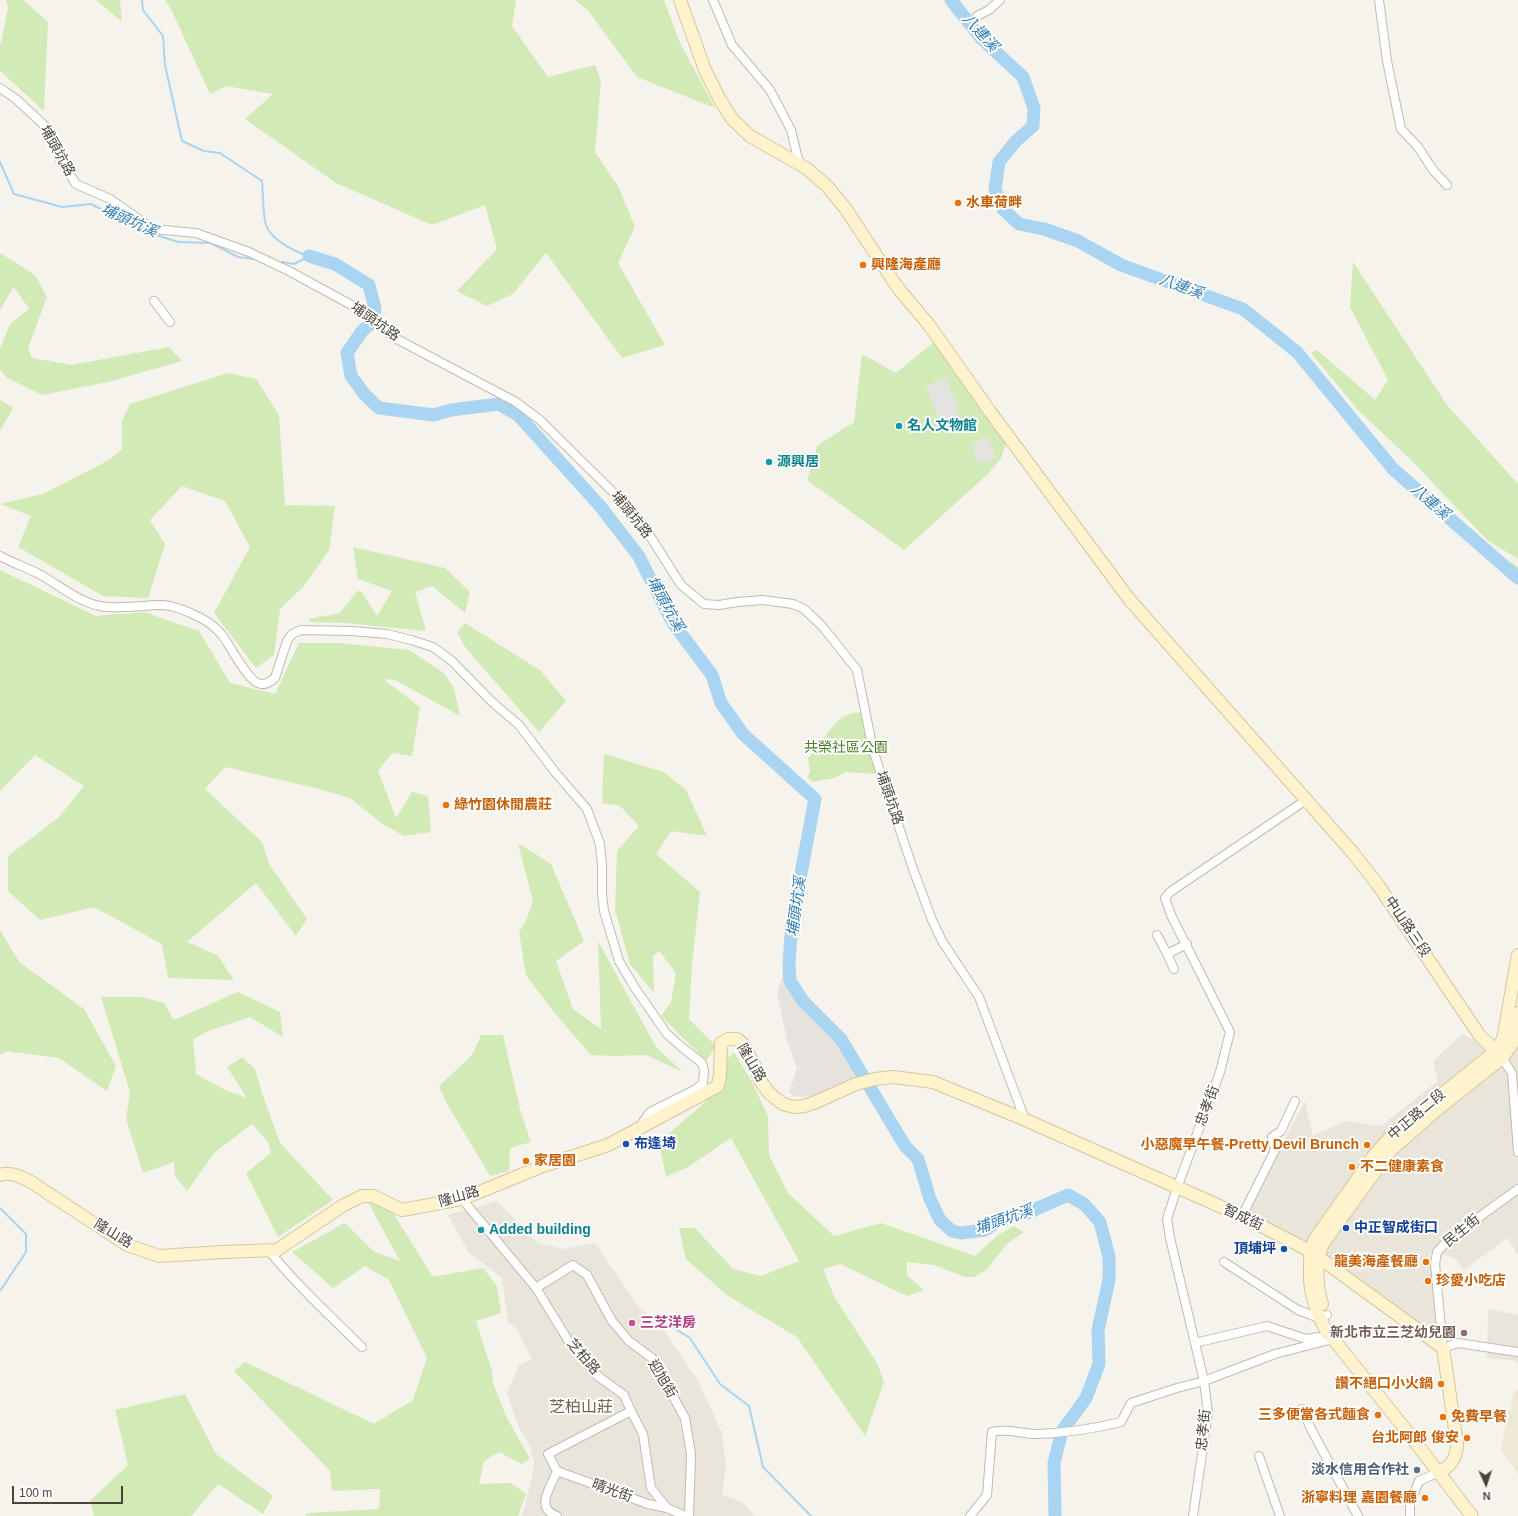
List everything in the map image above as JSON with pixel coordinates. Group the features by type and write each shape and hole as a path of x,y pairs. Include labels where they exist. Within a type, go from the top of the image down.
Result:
{"street":[{"name":"中山路三段","path":"680,0 705,70 719,98 732,119 750,136 799,163 827,186 844,208 898,288 929,325 991,413 1129,599 1353,853 1378,885 1480,1036 1499,1055"},
{"path":"713,0 732,45 770,90 788,123 799,163"},
{"path":"977,16 989,10 1000,0"},
{"path":"1379,0 1387,61 1401,129 1418,147 1433,170 1447,185"},
{"name":"埔頭坑路","path":"0,88 16,99 45,126 55,143 60,158 76,184 110,199 153,229 196,233 249,252 289,271 365,313 393,336 458,370 522,407 540,420 631,510 643,525 680,585 704,604 719,605 763,600 793,604 804,609 822,626 857,670 873,750 913,869 932,920 942,942 979,997 1025,1120"},
{"path":"154,301 170,322"},
{"path":"0,556 40,575 92,604 112,608 162,605 177,608 201,618 213,625 222,635 249,676 256,683 262,684 270,682 275,678 287,641 292,634 301,630 352,630 387,634 433,647 452,661 491,700 519,725 555,772 587,809 600,844 604,911 619,961 635,988 667,1034 702,1063 704,1071 703,1082 696,1089 650,1112 640,1126"},
{"name":"忠孝街","path":"1193,1516 1208,1413 1204,1381 1170,1238 1167,1219 1220,1072 1230,1032 1171,915 1165,898 1170,892 1306,800"},
{"path":"1157,934 1174,969"},
{"path":"1167,954 1186,944"},
{"path":"1518,955 1499,1055 1512,1073 1518,1152"},
{"path":"1499,1055 1512,1044 1518,1013"},
{"name":"隆山路","path":"0,1175 19,1175 127,1245 159,1256 277,1250 342,1206 362,1196 374,1196 402,1210 462,1199 543,1166 608,1145 640,1126 718,1086 720,1075 721,1043 728,1038 737,1039 743,1044 755,1066 760,1080 769,1093 783,1104 794,1107 804,1106 834,1095 856,1084 875,1079 893,1077 933,1082 1025,1120"},
{"name":"中正路二段","path":"1314,1254 1315,1239 1385,1142 1420,1111 1499,1055"},
{"path":"1242,1216 1275,1150 1272,1137 1281,1131 1295,1101"},
{"name":"智成街","path":"1025,1120 1242,1216 1314,1254 1443,1348"},
{"name":"民生街","path":"1442,1471 1457,1455 1457,1443 1443,1348 1435,1264 1437,1252 1450,1238 1518,1189"},
{"name":"芝柏路","path":"462,1199 536,1288 571,1345 599,1377 624,1395 643,1434 651,1488 668,1508 685,1516"},
{"path":"269,1250 316,1302 362,1347"},
{"path":"1314,1254 1323,1317 1331,1337 1481,1516"},
{"path":"1224,1262 1298,1310 1323,1317 1341,1336 1442,1471 1472,1516"},
{"name":"迎旭街","path":"536,1288 573,1265 587,1275 612,1321 630,1341 652,1358 685,1418 691,1454 689,1516"},
{"path":"1195,1343 1267,1326 1306,1339 1331,1337"},
{"path":"970,1516 987,1495 992,1432 1013,1430 1020,1433 1038,1434 1095,1428 1121,1422 1131,1403 1204,1381 1275,1354 1331,1337"},
{"path":"1443,1348 1458,1343 1518,1352"},
{"path":"1302,1409 1311,1429 1358,1516"},
{"path":"557,1516 551,1514 546,1508 544,1501 557,1471 548,1454 631,1411"},
{"path":"1259,1456 1280,1516"},
{"name":"晴光街","path":"557,1471 648,1504 668,1508"},
{"path":"1410,1516 1410,1502 1419,1480 1442,1471"}],"shaded area":[{"path":"946,378 960,413 939,421 926,386"},
{"path":"988,437 996,458 978,464 971,443"},
{"path":"784,973 787,973 790,984 798,998 831,1032 847,1054 860,1080 841,1089 814,1096 795,1097 789,1092 797,1069 787,1040 777,993"},
{"path":"1518,1032 1518,1255 1507,1238 1464,1270 1453,1257 1429,1253 1440,1336 1247,1210 1305,1101 1313,1136 1345,1121 1381,1126 1438,1081 1433,1061 1462,1034 1512,1056"},
{"path":"497,1201 538,1243 563,1249 595,1243 638,1306 660,1325 697,1379 722,1433 726,1465 722,1495 742,1502 755,1516 522,1516 532,1478 534,1462 529,1443 518,1426 507,1393 519,1365 532,1359 517,1329 508,1322 502,1278 469,1253 448,1215"},
{"path":"1488,1309 1518,1315 1518,1368 1517,1361 1487,1358"},
{"path":"1514,1390 1518,1390 1518,1474 1501,1451"}],"green space":[{"path":"6,0 23,0 48,22 44,111 0,71 0,43 1,44 8,8"},
{"path":"96,0 120,0 122,22"},
{"path":"165,0 516,0 512,26 548,77 595,65 601,80 595,152 619,188 635,227 618,263 665,345 622,358 546,253 513,294 487,306 457,291 497,249 485,205 432,225 336,183 245,119 273,94 226,86 210,94 171,9"},
{"path":"575,0 664,0 680,43 715,108 637,77 587,9"},
{"path":"0,253 35,275 47,297 28,348 32,358 71,365 169,347 182,361 108,382 42,395 7,378 0,369 0,348 10,324 29,309 14,287 0,311"},
{"path":"1353,262 1447,405 1518,484 1518,559 1487,540 1413,462 1358,410 1311,353 1317,350 1375,400 1388,380 1350,307"},
{"path":"934,342 1006,444 1001,458 989,473 904,550 807,480 817,446 854,422 862,354 896,373"},
{"path":"228,373 256,379 279,415 285,505 335,506 329,550 304,586 280,609 274,655 256,668 214,613 250,547 225,501 182,486 150,520 165,544 148,598 103,596 18,547 31,516 0,504 43,494 109,460 122,449 122,421 130,404"},
{"path":"0,400 13,408 0,431"},
{"path":"353,547 445,568 470,592 465,613 432,586 415,592 426,631 345,623 309,622 309,619 340,613 357,591 362,592 377,616 392,591 358,579"},
{"path":"1511,562 1518,567 1518,585 1502,571"},
{"path":"0,570 96,616 144,612 199,631 230,683 275,694 299,643 339,643 409,650 444,673 454,688 460,716 395,680 383,679 420,707 412,756 392,753 378,771 396,818 412,792 428,796 431,832 404,836 384,825 350,798 319,789 225,767 205,789 262,842 269,864 307,919 296,936 256,883 187,942 217,955 234,980 168,978 162,944 94,907 40,920 8,891 8,856 58,818 84,786 35,755 0,791"},
{"path":"465,623 541,671 566,701 539,732 465,647 457,632"},
{"name":"共榮社區公園","path":"863,712 878,771 876,774 846,772 834,778 813,782 807,777 810,772 808,758 837,722 849,714"},
{"path":"604,754 664,772 686,790 707,836 671,831 656,854 700,892 692,964 689,1019 716,1046 706,1061 661,1016 671,1002 676,973 659,951 653,956 654,993 630,964 615,910 617,851 639,826 620,806 602,803"},
{"path":"518,843 551,864 584,941 556,961 573,1009 601,1029 598,941 656,1047 683,1072 646,1055 591,1055 553,1011 526,975 519,932 526,921 533,901"},
{"path":"0,930 19,962 84,1009 116,1066 107,1091 59,1058 7,1051 0,1055"},
{"path":"238,992 280,1012 283,1037 250,1017 208,1031 193,1039 196,1074 225,1090 247,1098 227,1067 242,1057 255,1069 280,1143 333,1200 278,1237 246,1173 271,1153 268,1142 252,1124 215,1152 187,1191 175,1176 174,1162 143,1173 126,1119 130,1092 101,997 141,997 164,1003 174,1020"},
{"path":"481,1035 503,1035 521,1113 531,1142 510,1148 509,1171 490,1176 446,1102 439,1086 472,1055"},
{"path":"734,1052 752,1082 768,1116 769,1155 788,1193 834,1236 881,1223 975,1256 998,1235 1014,1226 1024,1232 1008,1243 986,1270 974,1277 965,1277 934,1265 907,1262 907,1275 924,1290 907,1296 840,1264 823,1269 835,1298 877,1363 884,1382 865,1436 797,1337 728,1296 686,1259 679,1228 695,1228 733,1269 761,1276 799,1261 731,1138 688,1167 666,1177 659,1142 725,1085 725,1061"},
{"path":"368,1202 392,1211 433,1277 483,1268 497,1286 501,1313 476,1321 492,1371 493,1383 506,1416 530,1459 522,1464 499,1452 484,1461 479,1484 511,1483 526,1494 518,1516 305,1516 308,1513 379,1509 380,1489 332,1491 330,1471 234,1371 245,1362 374,1424 413,1400 427,1358 389,1280 365,1266 333,1288 292,1252 345,1223 373,1251 400,1261"},
{"path":"185,1394 216,1454 273,1496 263,1514 218,1484 191,1516 94,1516 90,1501 128,1465 115,1410"}],"waterway":[{"path":"142,0 143,10 163,36 165,65 182,141 204,151 220,153 262,181 264,216 269,230 273,236 284,245 309,256"},
{"name":"八連溪","path":"951,0 981,38 1023,77 1034,108 1033,126 1016,141 999,162 995,189 1003,209 1019,224 1044,229 1078,241 1121,265 1243,309 1297,352 1393,469 1518,578"},
{"name":"埔頭坑溪","path":"0,162 14,194 62,207 91,204 144,231 178,242 211,243 238,257 254,259"},
{"name":"埔頭坑溪","path":"309,256 335,264 369,285 375,309 374,313"},
{"name":"埔頭坑溪","path":"282,262 294,264 308,257"},
{"name":"埔頭坑溪","path":"373,322 362,331 347,353 351,376 365,395 379,408 434,415 451,410 499,404 518,415 600,506 638,555 673,623 712,675 721,703 743,734 815,799 792,921 789,964 790,981 803,1001 841,1039 905,1146 918,1159 930,1199 940,1220 952,1231 961,1233 985,1230 1001,1220 1027,1213 1068,1195 1084,1204 1100,1222 1109,1257 1109,1280 1098,1330 1099,1364 1086,1398 1062,1431 1054,1463 1055,1516"},
{"path":"0,1208 26,1234 26,1252 0,1291"},
{"path":"669,1325 690,1338 720,1384 749,1406 763,1467 811,1516"}],"place":[{"name":"水車荷畔","path":"958,203"},
{"name":"興隆海產廳","path":"863,265"},
{"name":"名人文物館","path":"899,426"},
{"name":"源興居","path":"769,462"},
{"name":"綠竹園休閒農莊","path":"446,805"},
{"name":"布逢埼","path":"626,1144"},
{"name":"小惡魔早午餐-Pretty Devil Brunch","path":"1367,1145"},
{"name":"家居園","path":"526,1161"},
{"name":"不二健康素食","path":"1352,1167"},
{"name":"中正智成街口","path":"1346,1228"},
{"name":"Added building","path":"481,1230"},
{"name":"頂埔坪","path":"1284,1249"},
{"name":"龍美海產餐廳","path":"1426,1262"},
{"name":"珍愛小吃店","path":"1428,1281"},
{"name":"三芝洋房","path":"632,1323"},
{"name":"新北市立三芝幼兒園","path":"1464,1333"},
{"name":"讚不絕口小火鍋","path":"1441,1384"},
{"name":"三多便當各式麵食","path":"1378,1415"},
{"name":"免費早餐","path":"1443,1417"},
{"name":"台北阿郎 俊安","path":"1467,1438"},
{"name":"淡水信用合作社","path":"1417,1470"},
{"name":"浙寧料理 嘉園餐廳","path":"1425,1498"}],"district":[{"name":"芝柏山莊","path":"581,1408"}]}
